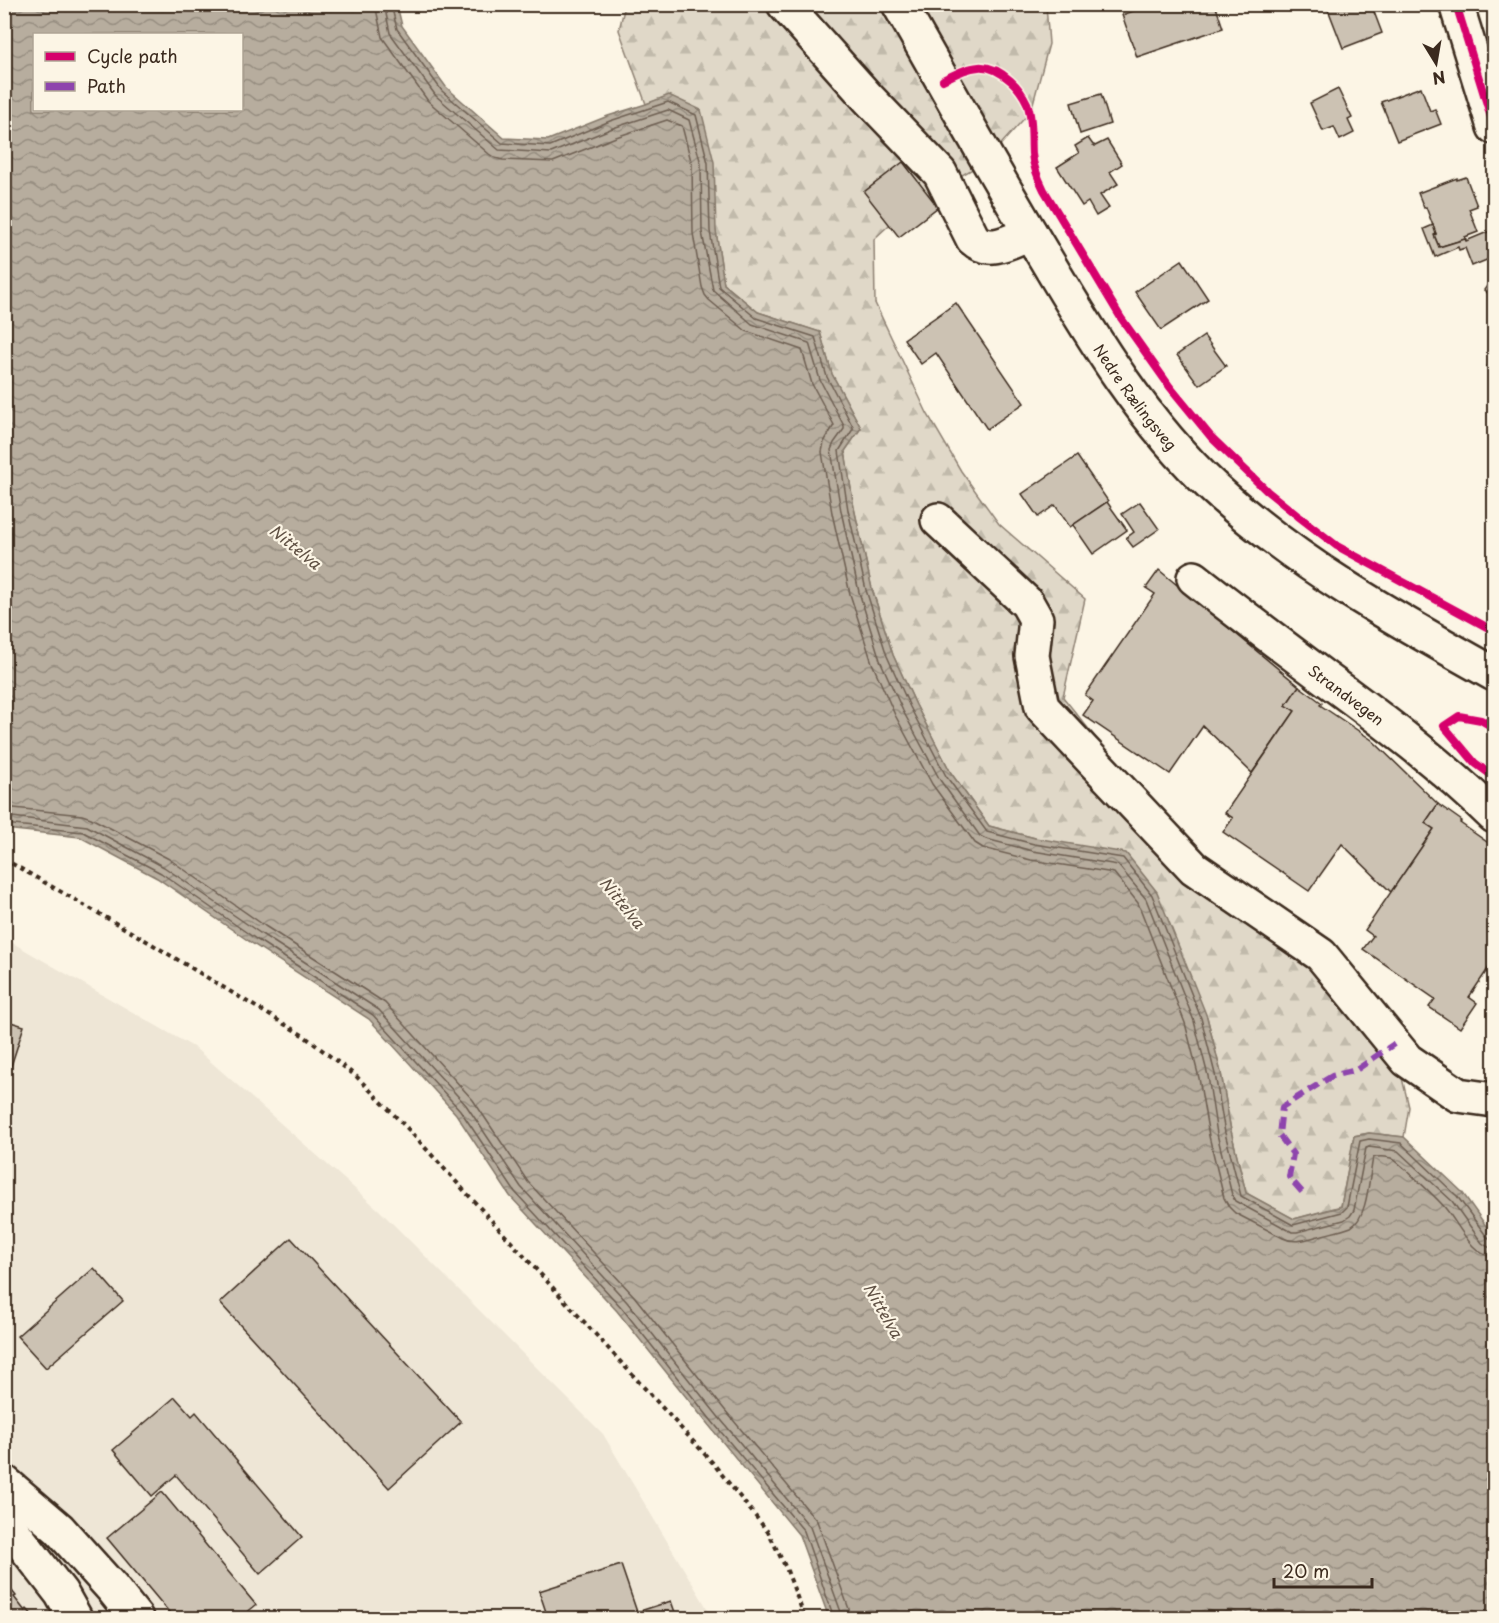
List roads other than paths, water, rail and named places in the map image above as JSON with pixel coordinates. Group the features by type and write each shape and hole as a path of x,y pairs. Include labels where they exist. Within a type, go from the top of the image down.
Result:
{"main road":[{"path":"784,4 868,98 940,173 978,243 990,248 1030,232"},
{"name":"Nedre Rælingsveg","path":"899,4 1095,341 1125,385 1184,457 1214,488 1280,542 1321,571 1410,627 1494,674"},
{"path":"1456,4 1494,128"},
{"path":"938,520 1027,603 1036,619 1032,656 1042,707 1194,868 1321,955 1407,1060 1458,1095 1494,1100"},
{"name":"Strandvegen","path":"1194,578 1390,726 1494,816"},
{"path":"4,1482 59,1529 136,1618"},
{"path":"4,1520 61,1593 75,1618"}],"water":[{"name":"Nittelva","path":"5,4 397,5 402,26 446,87 504,138 548,140 669,95 701,110 714,162 716,231 724,284 758,312 820,332 832,374 861,428 845,451 854,508 872,589 893,655 916,705 951,773 989,826 1035,838 1126,853 1157,892 1207,1017 1246,1193 1294,1219 1341,1207 1354,1136 1369,1133 1404,1137 1462,1192 1494,1237 1494,1618 829,1618 799,1535 617,1311 510,1196 456,1114 369,1019 157,878 80,837 5,829"}]}
